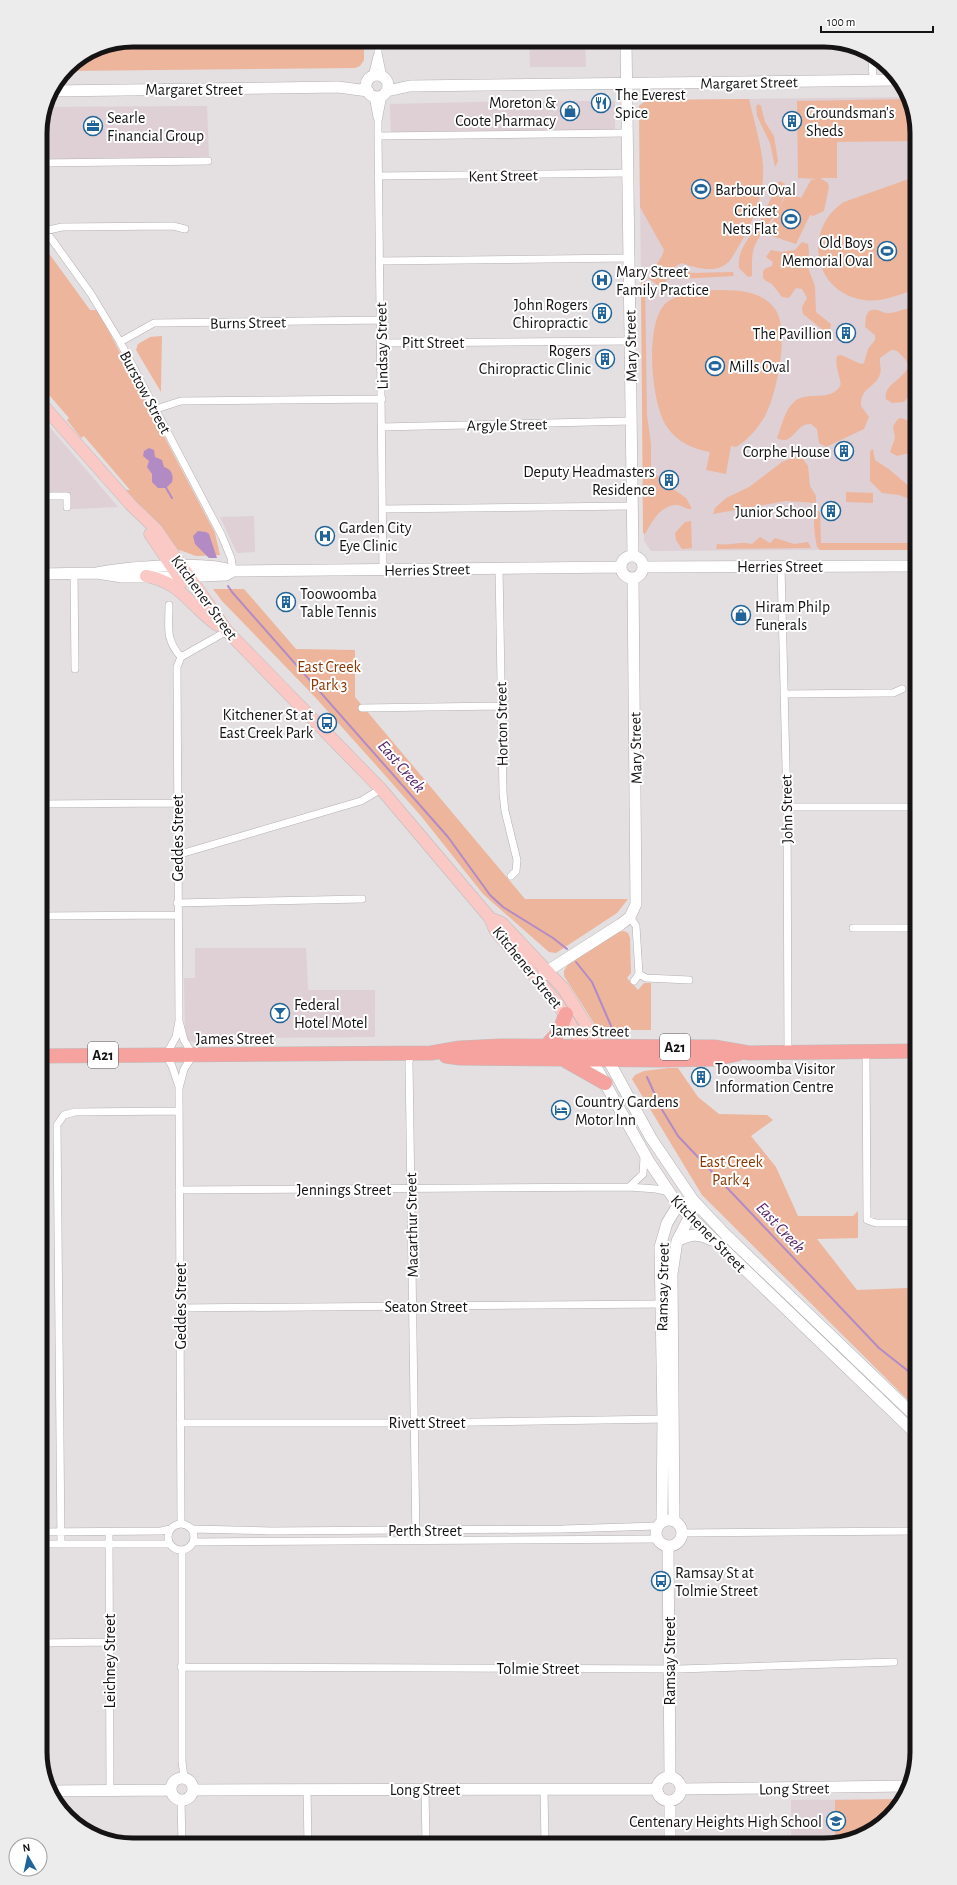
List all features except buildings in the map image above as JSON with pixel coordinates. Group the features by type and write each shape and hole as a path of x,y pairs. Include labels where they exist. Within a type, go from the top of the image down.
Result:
{"highway":[{"path":"546,1046 559,1032 566,1014"},
{"name":"James Street","path":"47,1056 410,1054 431,1053 460,1048 546,1046 714,1047 749,1053"},
{"name":"James Street","path":"431,1053 460,1058 608,1060 714,1059 749,1053 910,1051"},
{"path":"564,1060 605,1083"}],"main road":[{"name":"Mary Street","path":"626,47 633,556"},
{"name":"Margaret Street","path":"59,90 338,88 377,86 891,80"},
{"name":"Kitchener Street","path":"47,410 131,505 156,530 179,572 210,620"},
{"path":"633,556 639,558 643,567 639,576 633,578 625,576 620,567 625,558 633,556"},
{"name":"Herries Street","path":"643,567 910,566"},
{"name":"Herries Street","path":"97,573 115,569 226,575 233,570 620,567"},
{"name":"Kitchener Street","path":"179,572 227,631 381,789 490,918 495,930 566,1014 644,1153 678,1205 910,1428"},
{"name":"Herries Street","path":"47,574 97,573 122,577 179,572"},
{"path":"146,576 176,587 210,620 227,631"},
{"name":"Mary Street","path":"630,917 636,904 637,890 633,578"},
{"path":"538,980 549,970 630,917"},
{"name":"Kitchener Street","path":"490,918 502,923 549,970 569,996 608,1060 651,1138 693,1200 781,1288 910,1411"},
{"path":"678,1205 693,1200"},
{"name":"Ramsay Street","path":"666,1304 677,1241 690,1216 693,1200"},
{"name":"Ramsay Street","path":"674,1521 668,1419 666,1304 660,1248 667,1223 678,1205"},
{"path":"677,1241 696,1234 717,1243"},
{"path":"773,1297 781,1288"},
{"name":"Ramsay Street","path":"659,1524 668,1419"},
{"path":"668,1520 674,1521 680,1527 682,1533 677,1543 668,1546 660,1543 655,1533 659,1524 668,1520"},
{"name":"Ramsay Street","path":"668,1546 670,1776"},
{"path":"670,1776 679,1780 682,1789 678,1798 670,1801 661,1798 657,1789 662,1779 670,1776"},
{"path":"184,1778 191,1782 193,1790 189,1797 181,1800 174,1797 170,1790 173,1781 184,1778"},
{"name":"Long Street","path":"682,1789 902,1786"},
{"name":"Long Street","path":"193,1790 657,1789"},
{"path":"57,1791 170,1790"},
{"path":"670,1801 670,1838"}],"street":[{"name":"Lindsay Street","path":"378,47 377,86 383,570"},
{"path":"872,62 872,80"},
{"path":"378,136 627,133"},
{"path":"47,163 208,161"},
{"name":"Kent Street","path":"378,176 628,173"},
{"path":"47,230 62,227 173,226 185,229"},
{"name":"Burstow Street","path":"47,234 53,240 91,294 120,342 222,536 228,549 233,570"},
{"path":"380,261 629,258"},
{"name":"Burns Street","path":"120,342 154,323 380,320"},
{"name":"Pitt Street","path":"381,343 630,340"},
{"path":"156,409 182,401 382,399"},
{"name":"Argyle Street","path":"382,427 631,421"},
{"path":"47,496 67,496 67,507"},
{"path":"383,509 632,506"},
{"name":"John Street","path":"781,567 787,807 788,1052"},
{"name":"Horton Street","path":"499,568 500,706 503,793 505,811 517,860 516,871 511,876"},
{"path":"74,573 75,669"},
{"path":"169,606 169,638 171,644 182,657 227,631"},
{"name":"Geddes Street","path":"179,1088 172,1066 166,1055 176,1037 179,1021 176,674 178,661 182,657"},
{"path":"784,694 885,693 902,689"},
{"path":"362,708 500,706"},
{"path":"177,855 361,801 381,789"},
{"path":"47,804 177,803"},
{"path":"787,807 910,806"},
{"path":"177,903 362,899"},
{"path":"47,916 177,915"},
{"path":"630,917 636,926 639,974 634,981"},
{"path":"853,928 910,928"},
{"path":"639,974 646,978 689,980"},
{"name":"Geddes Street","path":"179,1021 184,1040 193,1055 184,1069 179,1088 181,1523"},
{"path":"866,1051 867,1220 876,1223 910,1223"},
{"name":"Macarthur Street","path":"410,1054 416,1541"},
{"path":"61,1544 58,1125 64,1115 75,1112 179,1111"},
{"path":"629,1187 643,1174 645,1164 644,1153"},
{"name":"Jennings Street","path":"179,1190 629,1187 656,1189 670,1192"},
{"name":"Seaton Street","path":"180,1308 666,1304"},
{"name":"Rivett Street","path":"180,1423 414,1423 668,1419"},
{"path":"47,1532 161,1531 170,1529 181,1523 188,1525 193,1529 195,1537 190,1547 182,1550 174,1548 170,1544 168,1536 170,1529"},
{"name":"Perth Street","path":"193,1529 207,1531 563,1530 659,1524"},
{"path":"504,1530 504,1540"},
{"path":"563,1530 564,1539"},
{"path":"271,1531 271,1543"},
{"path":"682,1533 910,1531"},
{"name":"Leichney Street","path":"109,1532 110,1791"},
{"name":"Perth Street","path":"193,1542 271,1543 657,1539"},
{"path":"47,1544 170,1544"},
{"path":"182,1550 181,1667 182,1761 184,1778"},
{"path":"47,1643 109,1642"},
{"name":"Tolmie Street","path":"181,1667 669,1669 894,1662"},
{"path":"308,1789 308,1838"},
{"path":"425,1789 426,1838"},
{"path":"544,1790 545,1838"},
{"path":"181,1800 182,1838"}],"shaded area":[{"path":"529,47 585,47 586,67 530,67"},
{"path":"902,97 908,116 910,128 910,549 651,551 644,541 639,106 644,101"},
{"path":"521,101 615,101 615,131 391,138 390,104"},
{"path":"207,106 209,158 47,161 47,128 52,107"},
{"path":"47,424 118,507 71,509 70,493 47,492"},
{"path":"149,448 154,450 155,457 162,460 164,467 168,469 173,477 172,482 166,488 158,488 152,482 152,474 147,467 149,461 143,456 144,451"},
{"path":"254,516 255,552 237,553 220,517"},
{"path":"198,531 209,534 217,558 209,558 195,544 193,536"},
{"name":"Federal Hotel Motel","path":"195,948 306,948 308,990 375,990 375,1037 237,1038 237,1041 188,1042 185,1036 184,978 195,978"},
{"name":"Centenary Heights High School","path":"896,1799 881,1817 862,1829 846,1835 824,1838 791,1838 791,1800"}],"green space":[{"path":"128,47 364,47 364,60 360,66 355,68 73,71 95,56 116,49"},
{"name":"Barbour Oval","path":"749,99 761,148 763,176 760,198 748,230 729,262 724,266 707,269 682,263 676,266 662,288 648,278 662,256 664,250 640,207 639,106 647,100"},
{"path":"903,99 908,116 910,141 837,142 837,178 820,178 828,183 829,187 824,211 813,216 810,215 796,244 766,234 787,193 801,198 811,180 817,179 798,178 797,101"},
{"path":"758,104 761,106 765,122 774,136 778,161 775,167 770,143 757,116 756,107"},
{"path":"910,178 910,291 890,298 870,301 847,295 833,286 824,273 819,258 818,243 822,228 831,214 844,202"},
{"path":"780,181 785,184 782,201 779,209 755,245 752,256 752,276 748,277 739,268 740,254 745,243 760,221 777,184"},
{"path":"802,242 808,244 809,253 807,265 815,286 816,312 831,324 830,330 823,330 803,314 802,307 807,298 802,289 796,288 789,298 782,297 772,284 763,278 763,271 772,266 773,262 766,257 771,250 782,252 795,250"},
{"path":"47,251 90,310 97,310 105,324 215,533 220,555 196,556 174,548 124,490 130,490 84,436 81,438 67,420 69,418 50,396 47,396"},
{"path":"690,271 690,273 733,272 734,276 679,279 679,272"},
{"path":"641,279 645,279 647,415 651,444 651,468 662,481 686,498 692,509 677,505 666,508 657,515 645,534 643,533"},
{"name":"Mills Oval","path":"716,290 748,292 763,298 769,303 775,309 779,318 782,346 774,393 765,416 745,441 736,447 731,446 726,474 706,470 710,452 686,444 676,437 667,427 661,416 657,401 652,364 652,345 655,328 659,313 666,303 671,299 683,295"},
{"path":"910,308 910,394 904,402 892,403 886,399 888,388 905,372 907,368 907,362 905,359 898,352 891,350 880,358 881,372 878,379 866,391 861,400 861,406 869,417 864,429 826,447 819,443 817,429 811,424 806,424 787,439 782,440 777,438 786,413 795,401 800,398 831,394 840,386 841,384 836,361 837,356 841,355 861,364 864,363 868,349 875,340 875,335 865,327 866,316 869,311 877,310 890,313"},
{"path":"162,336 161,392 136,350 138,344 150,337"},
{"path":"901,418 910,421 910,453 897,456 890,452 895,438 893,426 898,419"},
{"path":"873,449 875,460 890,470 910,487 910,499 899,495 882,493 870,481 870,451"},
{"path":"796,456 803,459 808,466 810,486 816,496 816,503 786,501 713,514 715,508 726,498 749,487 782,462"},
{"path":"846,492 873,493 873,503 846,502"},
{"path":"816,510 820,512 821,543 910,543 910,550 820,550 817,547 814,528"},
{"path":"691,521 692,548 682,549 676,540 675,533 685,522"},
{"path":"760,537 770,543 775,538 794,544 808,542 811,548 716,549 717,544 752,544"},
{"name":"East Creek Park 3","path":"213,589 244,589 296,649 355,650 355,697 525,899 628,899 617,913 556,953 549,952 483,894 421,816 375,764 314,696 222,601"},
{"path":"624,931 628,933 630,938 631,973 627,978 638,990 644,983 651,983 651,1030 604,1030 595,1025 564,976 564,971 568,964 618,932"},
{"name":"East Creek Park 4","path":"678,1068 698,1097 719,1114 767,1115 773,1120 751,1136 776,1167 798,1216 853,1216 858,1211 858,1238 817,1239 857,1290 908,1288 910,1290 910,1402 702,1195 632,1079 635,1075 644,1071"},
{"path":"896,1799 889,1809 872,1823 857,1831 835,1837 835,1800"}],"waterway":[{"name":"East Creek","path":"165,486 172,498"},
{"name":"East Creek","path":"228,586 448,837 490,895 503,907 553,938 567,949"},
{"name":"East Creek","path":"576,962 592,982 612,1028"},
{"name":"East Creek","path":"647,1077 661,1108 678,1136 879,1348 910,1372"}],"place":[{"name":"The Everest Spice","path":"601,103"},
{"name":"Moreton & Coote Pharmacy","path":"570,111"},
{"name":"Groundsman's Sheds","path":"792,121"},
{"name":"Searle Financial Group","path":"93,126"},
{"name":"Barbour Oval","path":"701,189"},
{"name":"Cricket Nets Flat","path":"791,219"},
{"name":"Old Boys Memorial Oval","path":"887,251"},
{"name":"Mary Street Family Practice","path":"602,280"},
{"name":"John Rogers Chiropractic","path":"602,313"},
{"name":"The Pavillion","path":"846,333"},
{"name":"Rogers Chiropractic Clinic","path":"605,359"},
{"name":"Mills Oval","path":"715,366"},
{"name":"Corphe House","path":"844,451"},
{"name":"Deputy Headmasters Residence","path":"669,480"},
{"name":"Junior School","path":"831,511"},
{"name":"Garden City Eye Clinic","path":"325,536"},
{"name":"Toowoomba Table Tennis","path":"286,602"},
{"name":"Hiram Philp Funerals","path":"741,615"},
{"name":"Kitchener St at East Creek Park","path":"327,723"},
{"name":"Federal Hotel Motel","path":"280,1013"},
{"name":"Toowoomba Visitor Information Centre","path":"701,1077"},
{"name":"Country Gardens Motor Inn","path":"561,1110"},
{"name":"Ramsay St at Tolmie Street","path":"661,1581"},
{"name":"Centenary Heights High School","path":"836,1821"}]}
